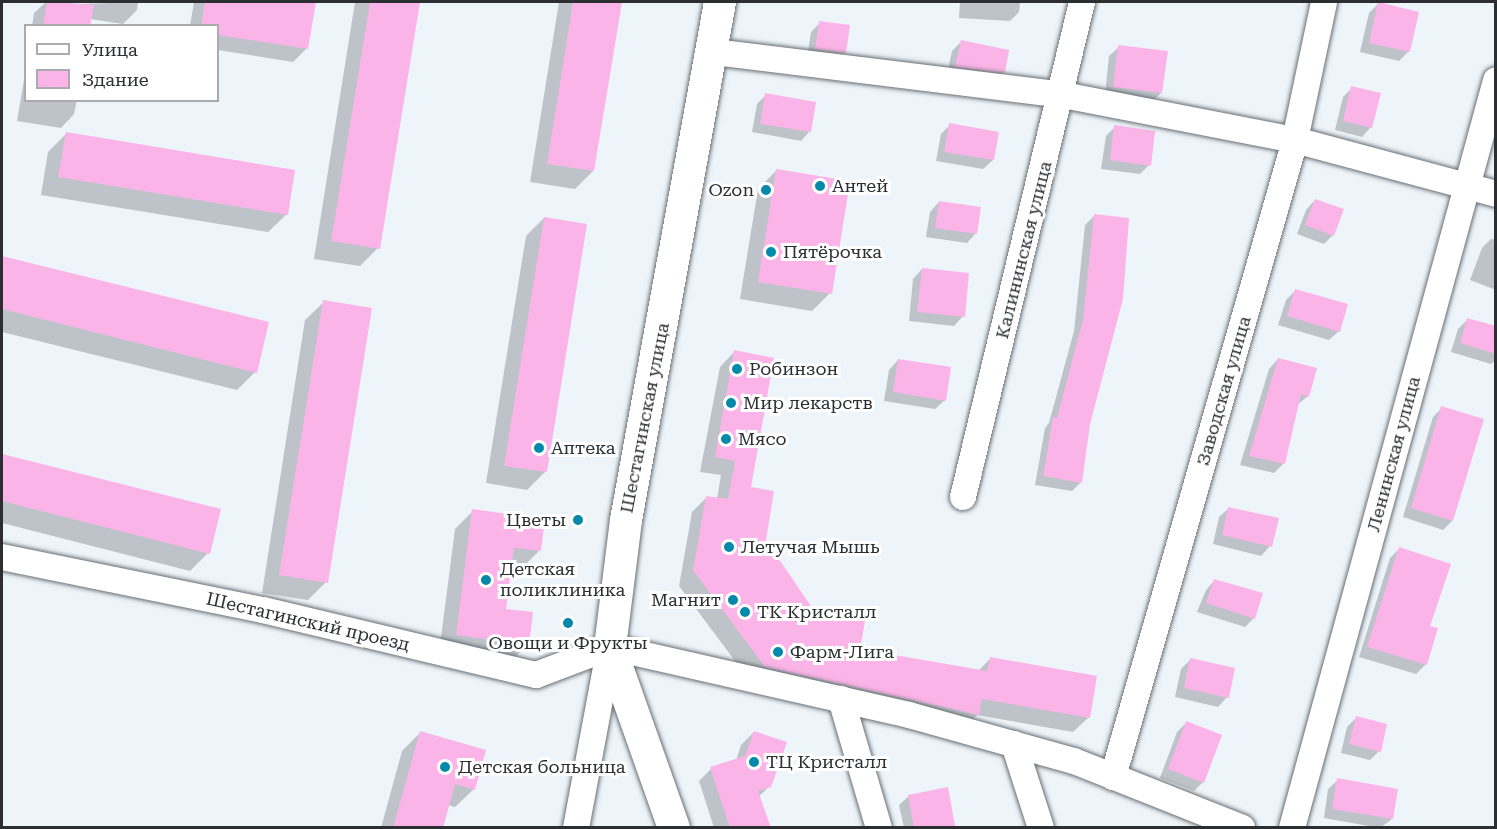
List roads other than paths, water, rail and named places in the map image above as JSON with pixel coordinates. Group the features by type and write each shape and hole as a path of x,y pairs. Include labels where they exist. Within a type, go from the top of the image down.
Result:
{"main road":[{"name":"Шестагинская улица","path":"674,828 610,647 626,520 714,52 720,2"}],"street":[{"name":"Калининская улица","path":"963,497 1063,95 1083,2"},
{"name":"Заводская улица","path":"1113,777 1295,140 1324,2"},
{"path":"714,52 1063,95 1295,140 1496,194"},
{"name":"Ленинская улица","path":"1292,828 1496,80"},
{"name":"Шестагинский проезд","path":"2,557 262,610 536,675 610,647"},
{"path":"576,828 610,647 841,699 1074,761 1113,777 1188,817 1242,828"},
{"path":"841,699 879,828"},
{"path":"1014,744 1041,828"}],"place":[{"name":"Антей","path":"820,186"},
{"name":"Ozon","path":"766,190"},
{"name":"Пятёрочка","path":"771,252"},
{"name":"Робинзон","path":"737,369"},
{"name":"Мир лекарств","path":"731,403"},
{"name":"Мясо","path":"726,439"},
{"name":"Аптека","path":"539,448"},
{"name":"Цветы","path":"578,520"},
{"name":"Летучая Мышь","path":"729,547"},
{"name":"Детская поликлиника","path":"486,580"},
{"name":"Магнит","path":"733,600"},
{"name":"ТК Кристалл","path":"745,612"},
{"name":"Овощи и Фрукты","path":"568,623"},
{"name":"Фарм-Лига","path":"778,652"},
{"name":"ТЦ Кристалл","path":"754,762"},
{"name":"Детская больница","path":"445,767"}]}
